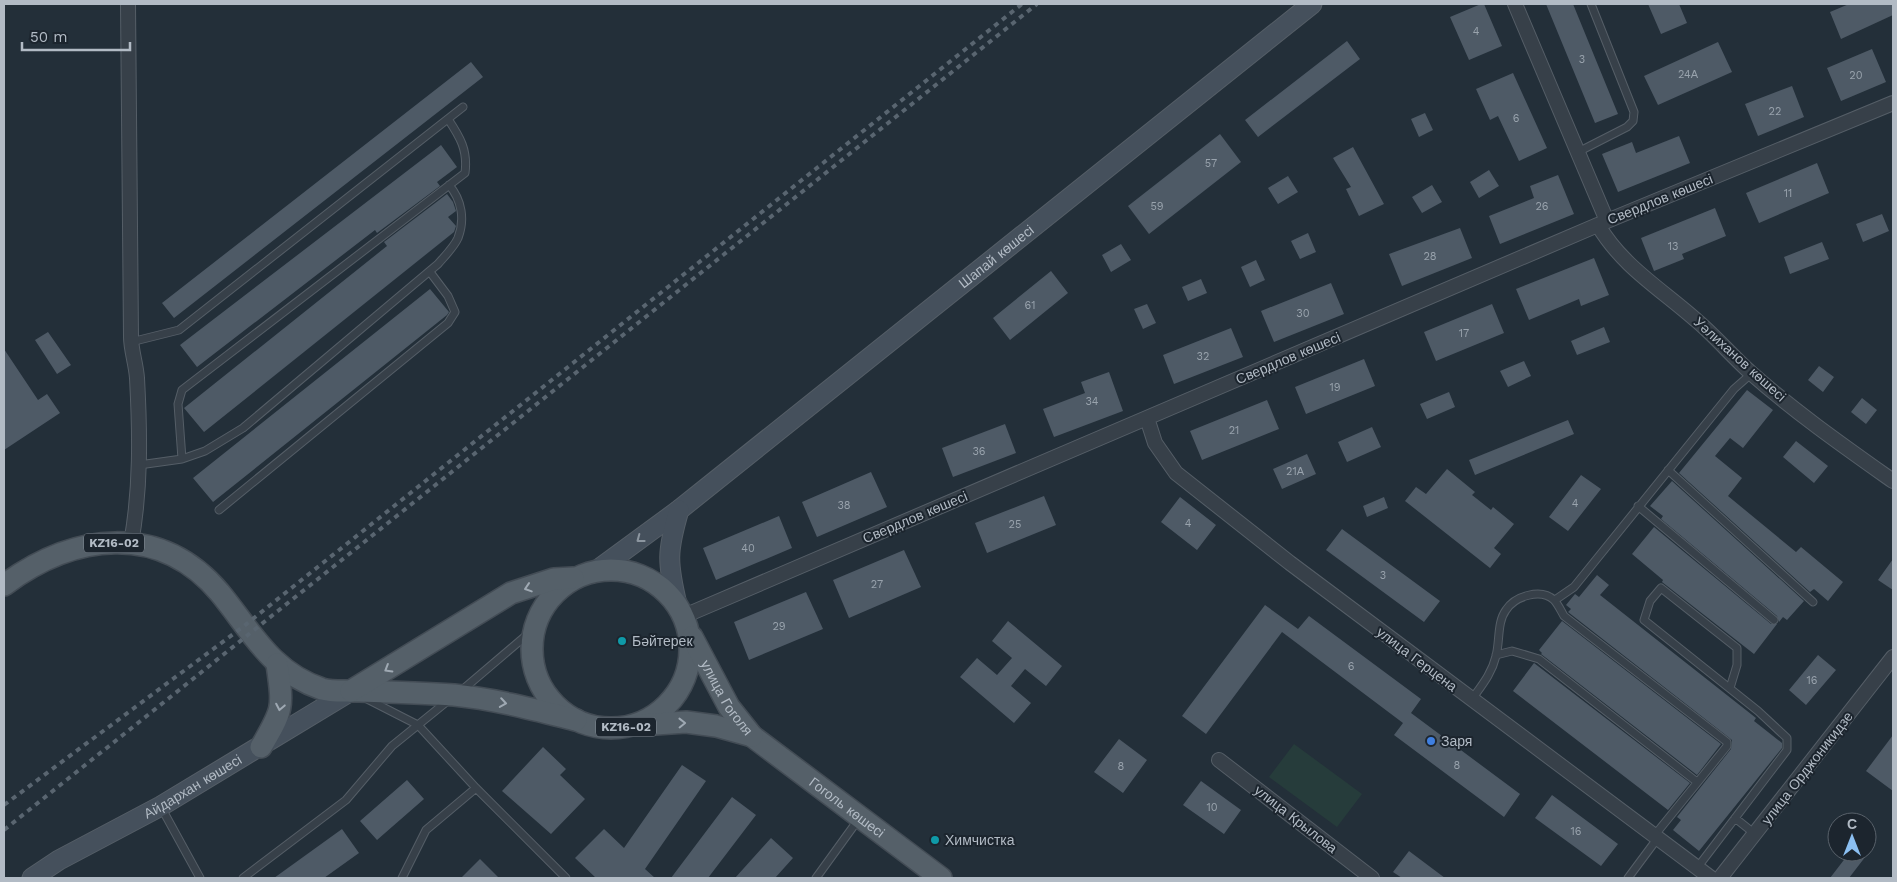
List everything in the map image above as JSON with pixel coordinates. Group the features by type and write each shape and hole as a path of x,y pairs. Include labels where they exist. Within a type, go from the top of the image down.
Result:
{"main road":[{"name":"KZ16-02","path":"4,585 23,571 58,553 100,543 131,543 164,551 193,566 219,592 276,664 300,681 325,690 455,695 518,705 604,728 633,725 660,712 680,689 690,661 683,617 655,583 642,576 627,571 596,571 576,578 557,591 544,608 535,628 532,659 542,688 562,712 576,720"},
{"name":"KZ16-02","path":"351,691 511,593 554,579 576,578"},
{"name":"улица Гоголя","path":"683,617 729,707 752,736"},
{"path":"262,747 278,719 282,702 276,664"},
{"name":"улица Гоголя","path":"633,725 686,722 716,726 752,736"},
{"name":"Гоголь көшесі","path":"752,736 941,878"}],"street":[{"path":"128,4 128,193 131,342 137,376 140,464 136,514 131,543"},
{"name":"Шапай көшесі","path":"596,571 679,510 1312,4"},
{"name":"Уәлиханов көшесі","path":"1514,4 1578,152 1609,244 1635,271 1696,320 1752,374 1835,439 1893,481"},
{"name":"Свердлов көшесі","path":"683,617 1602,223 1893,103"},
{"name":"улица Герцена","path":"1147,418 1156,443 1176,473 1290,563 1711,878"},
{"path":"679,510 669,547 669,572 683,617"},
{"name":"улица Орджоникидзе","path":"1720,878 1893,657"},
{"name":"Айдархан көшесі","path":"32,878 59,860 161,806 262,747 351,691"},
{"name":"улица Крылова","path":"1219,760 1372,878"}],"lane":[{"path":"1578,152 1627,126 1632,121 1634,112 1591,4"},
{"path":"131,342 179,330 463,108"},
{"path":"182,459 178,404 182,390 465,173 467,160 463,141 448,119"},
{"path":"140,464 182,459 205,451 243,428 430,272 458,239 462,211 456,194 449,185"},
{"path":"219,510 448,323 455,312 448,296 430,272"},
{"path":"1555,600 1574,587 1734,389 1752,374"},
{"path":"1668,470 1813,602"},
{"path":"1638,506 1774,620"},
{"path":"1697,868 1787,750 1787,738 1730,688 1644,620 1650,601 1661,588 1737,648 1737,665 1730,688"},
{"path":"1472,699 1488,677 1496,655 1505,610 1517,599 1532,594 1546,594 1555,600 1564,616 1727,742 1727,746 1655,837 1628,878"},
{"path":"243,878 346,800 392,746 535,628"},
{"path":"1496,655 1512,651 1539,659 1697,782"},
{"path":"351,691 418,725 476,788 566,878"},
{"path":"402,878 426,830 476,788"},
{"path":"161,806 200,878"},
{"path":"816,878 860,817"},
{"path":"1735,818 1755,834"}],"green space":[{"path":"1294,744 1362,794 1337,827 1269,777"}],"building":[{"path":"1484,4 1502,46 1469,60 1450,17"},
{"path":"1546,4 1573,4 1618,114 1595,123"},
{"path":"1648,4 1679,4 1687,23 1661,34"},
{"path":"1849,4 1893,4 1893,15 1841,39 1830,12"},
{"path":"1347,41 1360,59 1258,137 1245,120"},
{"path":"1718,42 1732,72 1658,105 1644,76"},
{"path":"1872,49 1886,82 1841,101 1827,68"},
{"path":"471,62 483,77 174,318 162,303"},
{"path":"1513,73 1547,148 1519,161 1498,116 1490,120 1476,89"},
{"path":"1792,86 1804,117 1758,136 1745,104"},
{"path":"1425,113 1433,130 1419,137 1411,119"},
{"path":"1220,134 1241,162 1149,234 1128,206"},
{"path":"1679,136 1690,163 1618,192 1602,154 1632,142 1636,153"},
{"path":"441,145 457,167 437,182 440,186 377,233 375,230 197,367 180,345"},
{"path":"1353,147 1384,204 1359,216 1346,189 1351,187 1333,158"},
{"path":"1817,163 1829,193 1759,223 1746,193"},
{"path":"1489,170 1499,186 1479,198 1470,182"},
{"path":"1558,175 1574,214 1500,244 1489,216 1534,198 1530,186"},
{"path":"1288,176 1298,192 1278,204 1268,188"},
{"path":"1432,185 1442,202 1422,213 1412,197"},
{"path":"447,194 453,202 456,211 448,217 456,226 454,232 204,432 184,408 387,246 384,242"},
{"path":"1715,208 1726,236 1682,254 1684,259 1654,271 1641,238"},
{"path":"1882,214 1889,231 1863,242 1856,224"},
{"path":"1460,228 1472,258 1402,286 1389,254"},
{"path":"1308,233 1316,252 1300,259 1291,241"},
{"path":"1822,242 1829,259 1790,274 1784,257"},
{"path":"1121,244 1131,260 1111,272 1102,255"},
{"path":"1594,258 1609,295 1581,306 1579,299 1529,320 1516,289"},
{"path":"1256,260 1265,280 1250,287 1241,267"},
{"path":"1051,271 1068,293 1010,340 993,318"},
{"path":"1201,279 1207,293 1188,301 1182,287"},
{"path":"1331,283 1344,314 1274,342 1261,311"},
{"path":"430,289 449,312 447,315 213,502 193,478"},
{"path":"1147,304 1156,323 1143,329 1134,309"},
{"path":"1492,304 1504,333 1436,361 1424,332"},
{"path":"1604,327 1610,342 1577,355 1571,341"},
{"path":"1231,328 1243,357 1174,384 1163,355"},
{"path":"48,332 71,365 57,374 35,340"},
{"path":"4,349 38,400 47,394 60,413 4,450"},
{"path":"1364,359 1375,386 1306,414 1295,387"},
{"path":"1524,361 1531,376 1508,387 1500,371"},
{"path":"1819,366 1834,377 1823,392 1808,380"},
{"path":"1109,372 1123,411 1054,437 1043,409 1085,393 1081,382"},
{"path":"1747,390 1773,410 1743,448 1730,438 1715,456 1742,478 1728,496 1796,552 1801,547 1843,582 1828,601 1814,589 1810,592 1679,473"},
{"path":"1449,392 1455,407 1427,419 1420,404"},
{"path":"1862,398 1877,410 1866,424 1851,412"},
{"path":"1267,400 1279,429 1202,460 1190,431"},
{"path":"1568,420 1574,434 1475,475 1469,460"},
{"path":"1005,424 1016,453 953,477 942,448"},
{"path":"1372,427 1381,447 1347,462 1338,442"},
{"path":"1796,441 1828,466 1814,483 1783,457"},
{"path":"1307,454 1316,474 1282,489 1273,469"},
{"path":"1447,469 1475,492 1472,495 1491,510 1493,507 1514,524 1494,548 1501,554 1490,568 1405,501 1416,487 1426,494"},
{"path":"871,472 887,507 817,537 802,502"},
{"path":"1581,475 1601,489 1568,531 1549,517"},
{"path":"1672,481 1804,601 1787,620 1783,617 1779,622 1777,616 1661,519 1663,516 1650,506"},
{"path":"1044,496 1056,525 987,553 975,523"},
{"path":"1180,497 1216,525 1197,550 1161,522"},
{"path":"1384,497 1388,508 1367,517 1363,506"},
{"path":"779,516 792,548 716,580 703,548"},
{"path":"1654,527 1771,624 1777,624 1754,654 1662,582 1663,580 1632,554"},
{"path":"1342,529 1440,601 1424,622 1326,550"},
{"path":"904,550 921,587 849,618 833,580"},
{"path":"1893,559 1893,590 1878,580"},
{"path":"1597,575 1609,585 1600,595 1756,718 1754,721 1782,743 1782,748 1699,851 1673,830 1681,820 1677,817 1731,749 1732,740 1568,612 1571,609 1566,605 1575,594 1579,597"},
{"path":"806,592 823,629 749,660 734,622"},
{"path":"1265,605 1298,629 1309,616 1421,699 1411,713 1520,794 1504,817 1394,735 1403,723 1282,632 1206,734 1182,716"},
{"path":"1008,621 1062,666 1046,686 1025,669 1011,686 1031,703 1014,723 960,677 977,658 997,675 1012,658 992,641"},
{"path":"1562,621 1721,744 1697,775 1541,654 1539,650"},
{"path":"1818,655 1836,670 1806,705 1789,690"},
{"path":"1534,663 1690,783 1668,810 1513,691"},
{"path":"1893,735 1893,791 1866,771"},
{"path":"1119,739 1147,760 1123,793 1094,772"},
{"path":"543,747 566,769 560,775 585,799 551,834 502,791"},
{"path":"682,765 706,781 645,869 655,878 596,878 575,858 604,829 624,848"},
{"path":"407,780 424,799 377,840 360,821"},
{"path":"1201,781 1241,810 1224,834 1183,805"},
{"path":"1552,795 1618,844 1601,866 1535,818"},
{"path":"732,797 756,815 708,878 671,878"},
{"path":"342,829 359,853 324,878 274,878"},
{"path":"771,838 793,858 775,878 735,878"},
{"path":"1409,851 1445,878 1402,878 1393,872"},
{"path":"480,859 499,878 461,878"},
{"path":"1842,862 1861,862 1849,878 1830,878"}],"railway":[{"path":"4,805 244,626 1022,4"},
{"path":"4,830 1037,4"}],"place":[{"name":"Бәйтерек","path":"622,641"},
{"name":"Заря","path":"1431,741"},
{"name":"Химчистка","path":"935,840"}]}
